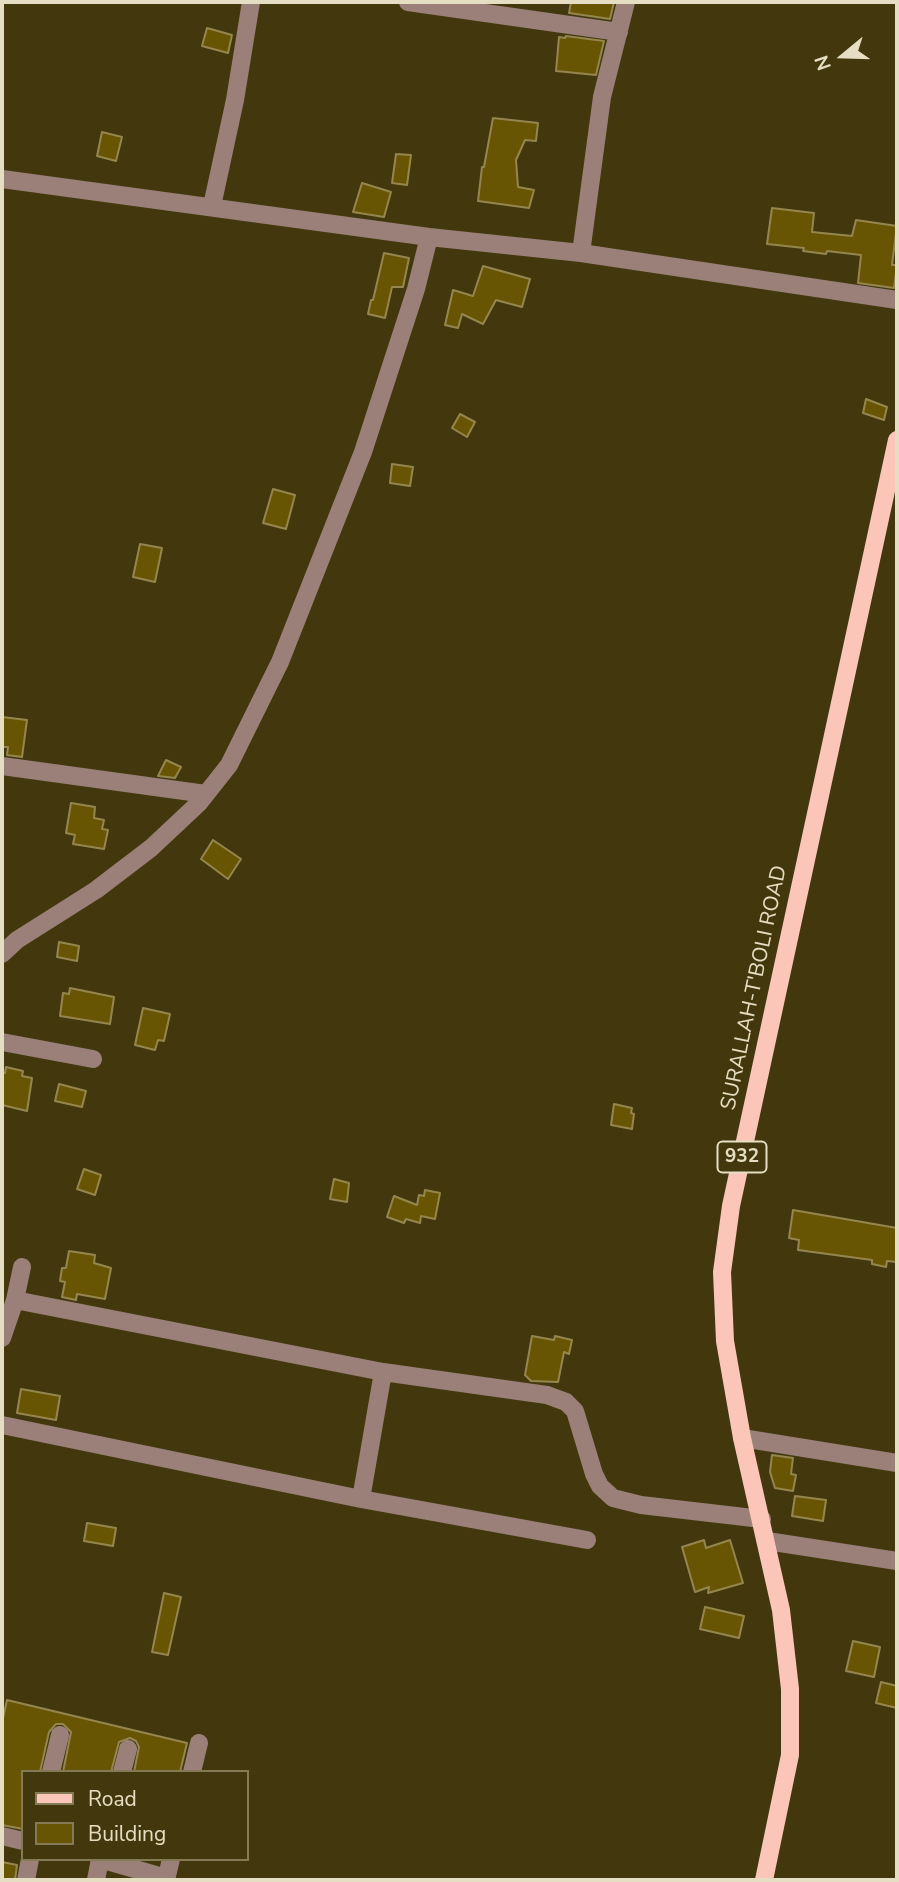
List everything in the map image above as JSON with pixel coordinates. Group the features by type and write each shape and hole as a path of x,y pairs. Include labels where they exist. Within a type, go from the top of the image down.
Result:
{"main road":[{"name":"SURALLAH-T'BOLI ROAD","path":"764,1880 790,1755 789,1676 781,1611 742,1438 725,1341 722,1272 731,1206 897,440"}],"street":[{"path":"212,206 251,2"},
{"path":"408,2 619,32"},
{"path":"581,253 602,97 626,2"},
{"path":"2,178 429,237 581,253 897,300"},
{"path":"2,954 17,940 96,890 151,848 206,794 229,765 280,662 363,452 416,289 429,237"},
{"path":"2,766 206,794"},
{"path":"2,1042 93,1059"},
{"path":"2,1338 15,1300 22,1267"},
{"path":"15,1300 383,1372 559,1398 575,1412 594,1474 600,1486 613,1498 641,1505 762,1518"},
{"path":"361,1499 383,1372"},
{"path":"2,1426 361,1499 587,1540"},
{"path":"742,1438 897,1463"},
{"path":"767,1541 897,1561"},
{"path":"51,1770 60,1735"},
{"path":"192,1770 199,1743"},
{"path":"123,1770 128,1749"},
{"path":"2,1836 21,1841"},
{"path":"26,1880 30,1861"},
{"path":"96,1880 100,1861"},
{"path":"107,1861 166,1879 170,1861"}],"building":[{"path":"571,2 614,2 610,19 569,13"},
{"path":"207,28 232,35 228,53 202,46"},
{"path":"559,37 604,41 596,75 556,71"},
{"path":"493,118 538,123 536,141 525,140 516,160 518,187 534,190 529,208 478,201 482,167"},
{"path":"102,132 122,137 116,161 97,156"},
{"path":"396,154 411,155 407,185 392,183"},
{"path":"362,183 391,192 384,217 353,212"},
{"path":"772,208 814,213 812,232 852,236 856,220 897,226 892,265 897,265 894,288 858,283 861,255 827,251 826,254 803,251 804,248 767,244"},
{"path":"384,253 409,258 403,287 392,287 385,318 368,314"},
{"path":"483,266 530,279 522,307 496,300 483,324 462,314 458,328 445,325 453,290 473,296"},
{"path":"866,399 887,407 884,420 863,413"},
{"path":"460,414 475,422 467,437 452,428"},
{"path":"392,464 413,467 410,486 390,483"},
{"path":"273,489 295,495 286,529 263,523"},
{"path":"140,544 162,548 155,582 133,577"},
{"path":"2,717 27,720 22,757 7,755 8,747 2,747"},
{"path":"166,760 181,767 175,778 158,776"},
{"path":"71,803 95,807 94,818 104,820 102,829 108,830 104,849 73,844 75,835 66,833"},
{"path":"213,840 241,859 228,879 201,859"},
{"path":"59,942 79,946 77,961 57,957"},
{"path":"70,988 114,997 110,1024 60,1016 63,993 69,994"},
{"path":"143,1008 170,1014 164,1041 158,1040 155,1050 135,1045"},
{"path":"6,1067 23,1071 22,1076 32,1078 27,1111 2,1105 2,1073 5,1073"},
{"path":"59,1084 86,1091 82,1107 55,1101"},
{"path":"614,1104 632,1108 632,1129 611,1125"},
{"path":"84,1169 101,1175 95,1195 77,1189"},
{"path":"334,1179 349,1183 347,1202 330,1199"},
{"path":"425,1190 440,1193 435,1219 421,1216 420,1223 406,1219 404,1223 387,1217 394,1196 417,1205 419,1195 424,1196"},
{"path":"793,1210 897,1228 897,1262 887,1261 886,1267 872,1264 872,1260 798,1250 799,1240 789,1238"},
{"path":"69,1251 95,1255 94,1263 111,1268 105,1299 77,1294 76,1300 62,1297 65,1282 60,1281"},
{"path":"532,1336 554,1340 555,1336 572,1340 569,1354 564,1352 558,1382 531,1381 525,1375"},
{"path":"21,1389 60,1396 56,1420 17,1413"},
{"path":"772,1455 793,1458 791,1474 796,1475 793,1491 775,1488 770,1472"},
{"path":"795,1496 826,1500 823,1521 792,1516"},
{"path":"87,1523 116,1528 113,1546 84,1541"},
{"path":"704,1540 706,1548 730,1540 743,1583 708,1593 709,1587 695,1592 682,1547"},
{"path":"164,1593 181,1597 168,1655 152,1652"},
{"path":"705,1607 744,1616 739,1638 700,1629"},
{"path":"853,1641 880,1647 874,1677 846,1671"},
{"path":"881,1682 897,1686 897,1708 876,1703"},
{"path":"7,1700 187,1743 180,1770 134,1770 139,1747 136,1741 130,1738 119,1742 112,1770 63,1770 71,1732 63,1724 56,1724 49,1732 40,1770 21,1770 21,1829 2,1825 2,1723"},
{"path":"2,1862 17,1865 15,1880 2,1880"}]}
